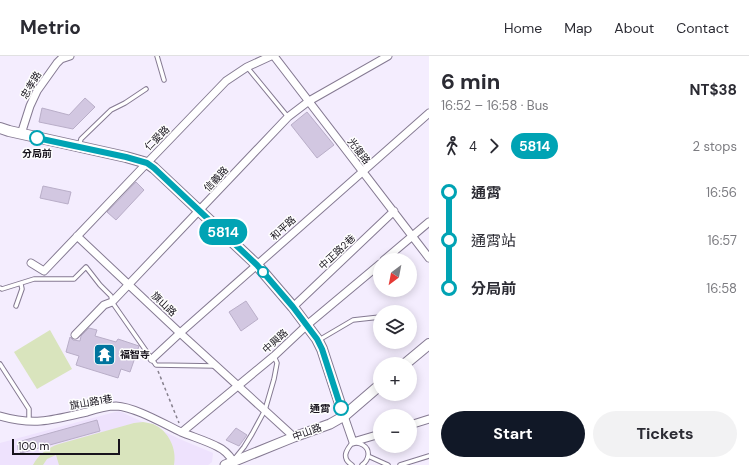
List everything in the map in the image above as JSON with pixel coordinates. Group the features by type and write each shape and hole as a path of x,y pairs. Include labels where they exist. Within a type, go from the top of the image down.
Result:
{"main road":[{"path":"0,128 126,157 147,163 154,168 257,265 307,325 322,349 344,416"},
{"path":"413,357 429,344"},
{"name":"中山路","path":"344,416 373,391"}],"street":[{"name":"忠孝路","path":"21,134 30,106 37,91 57,63 70,56"},
{"name":"仁愛路","path":"31,263 44,271 226,81 247,67 271,56"},
{"name":"光復路","path":"274,56 429,258"},
{"name":"信義路","path":"75,335 104,306 112,302 129,285 288,117 309,100 388,56"},
{"name":"和平路","path":"154,362 180,333 429,112"},
{"name":"中正路2巷","path":"293,307 394,211"},
{"path":"392,253 429,222"},
{"name":"旗山路","path":"77,236 294,437"},
{"name":"中興路","path":"182,432 274,356 307,325 373,270"},
{"name":"旗山路1巷","path":"0,416 29,422 45,421 105,407 117,406 141,413 218,447 229,455 229,463"},
{"path":"344,416 353,442 373,436"},
{"name":"中山路","path":"229,463 330,424 344,416"},
{"path":"417,423 429,420"}],"lane":[{"path":"157,56 164,80"},
{"path":"247,67 288,117"},
{"path":"78,147 81,139 111,110 125,104 146,89"},
{"path":"0,288 2,289 21,284 34,279 74,279 86,267 111,296 112,302 154,362 216,366"},
{"path":"16,306 22,289 21,284"},
{"path":"318,341 353,320 373,318"},
{"path":"229,463 244,447 265,410 274,379 277,362 274,356"},
{"path":"0,364 29,409 29,422"},
{"path":"352,465 347,460 346,453 347,449 353,442 363,445 368,451 366,462 362,465"},
{"path":"368,456 388,465"},
{"path":"400,465 429,456"}],"path":[{"path":"154,362 182,432"}],"shaded area":[{"path":"119,411 213,453 212,462 208,465 0,465 0,443"}],"green space":[{"path":"50,330 72,369 37,389 14,352"},
{"path":"143,422 159,427 171,441 175,459 174,465 59,465 56,455 47,459 43,465 33,465 35,461 47,450 59,444 134,423"}],"building":[{"path":"85,98 95,107 73,129 39,122 42,108 69,115"},
{"path":"307,112 334,145 317,158 291,125"},
{"path":"136,182 144,190 116,220 107,212"},
{"path":"43,186 71,192 68,204 40,198"},
{"path":"246,301 258,319 241,331 229,312"},
{"name":"福智寺","path":"89,328 97,330 95,336 116,342 118,339 139,346 130,372 121,369 118,378 76,365 79,356 66,352 70,337 73,340 80,341 81,336"},
{"path":"97,420 100,431 21,453 18,450 18,442"},
{"path":"236,428 247,435 239,446 226,440"}],"bus line":[{"name":"5814","path":"37,138 126,157 147,163 154,168 257,265 293,307 317,339 322,349 341,408"}],"place":[{"name":"分局前","path":"37,138"},
{"name":"福智寺","path":"104,354"},
{"name":"通霄","path":"341,408"}]}
